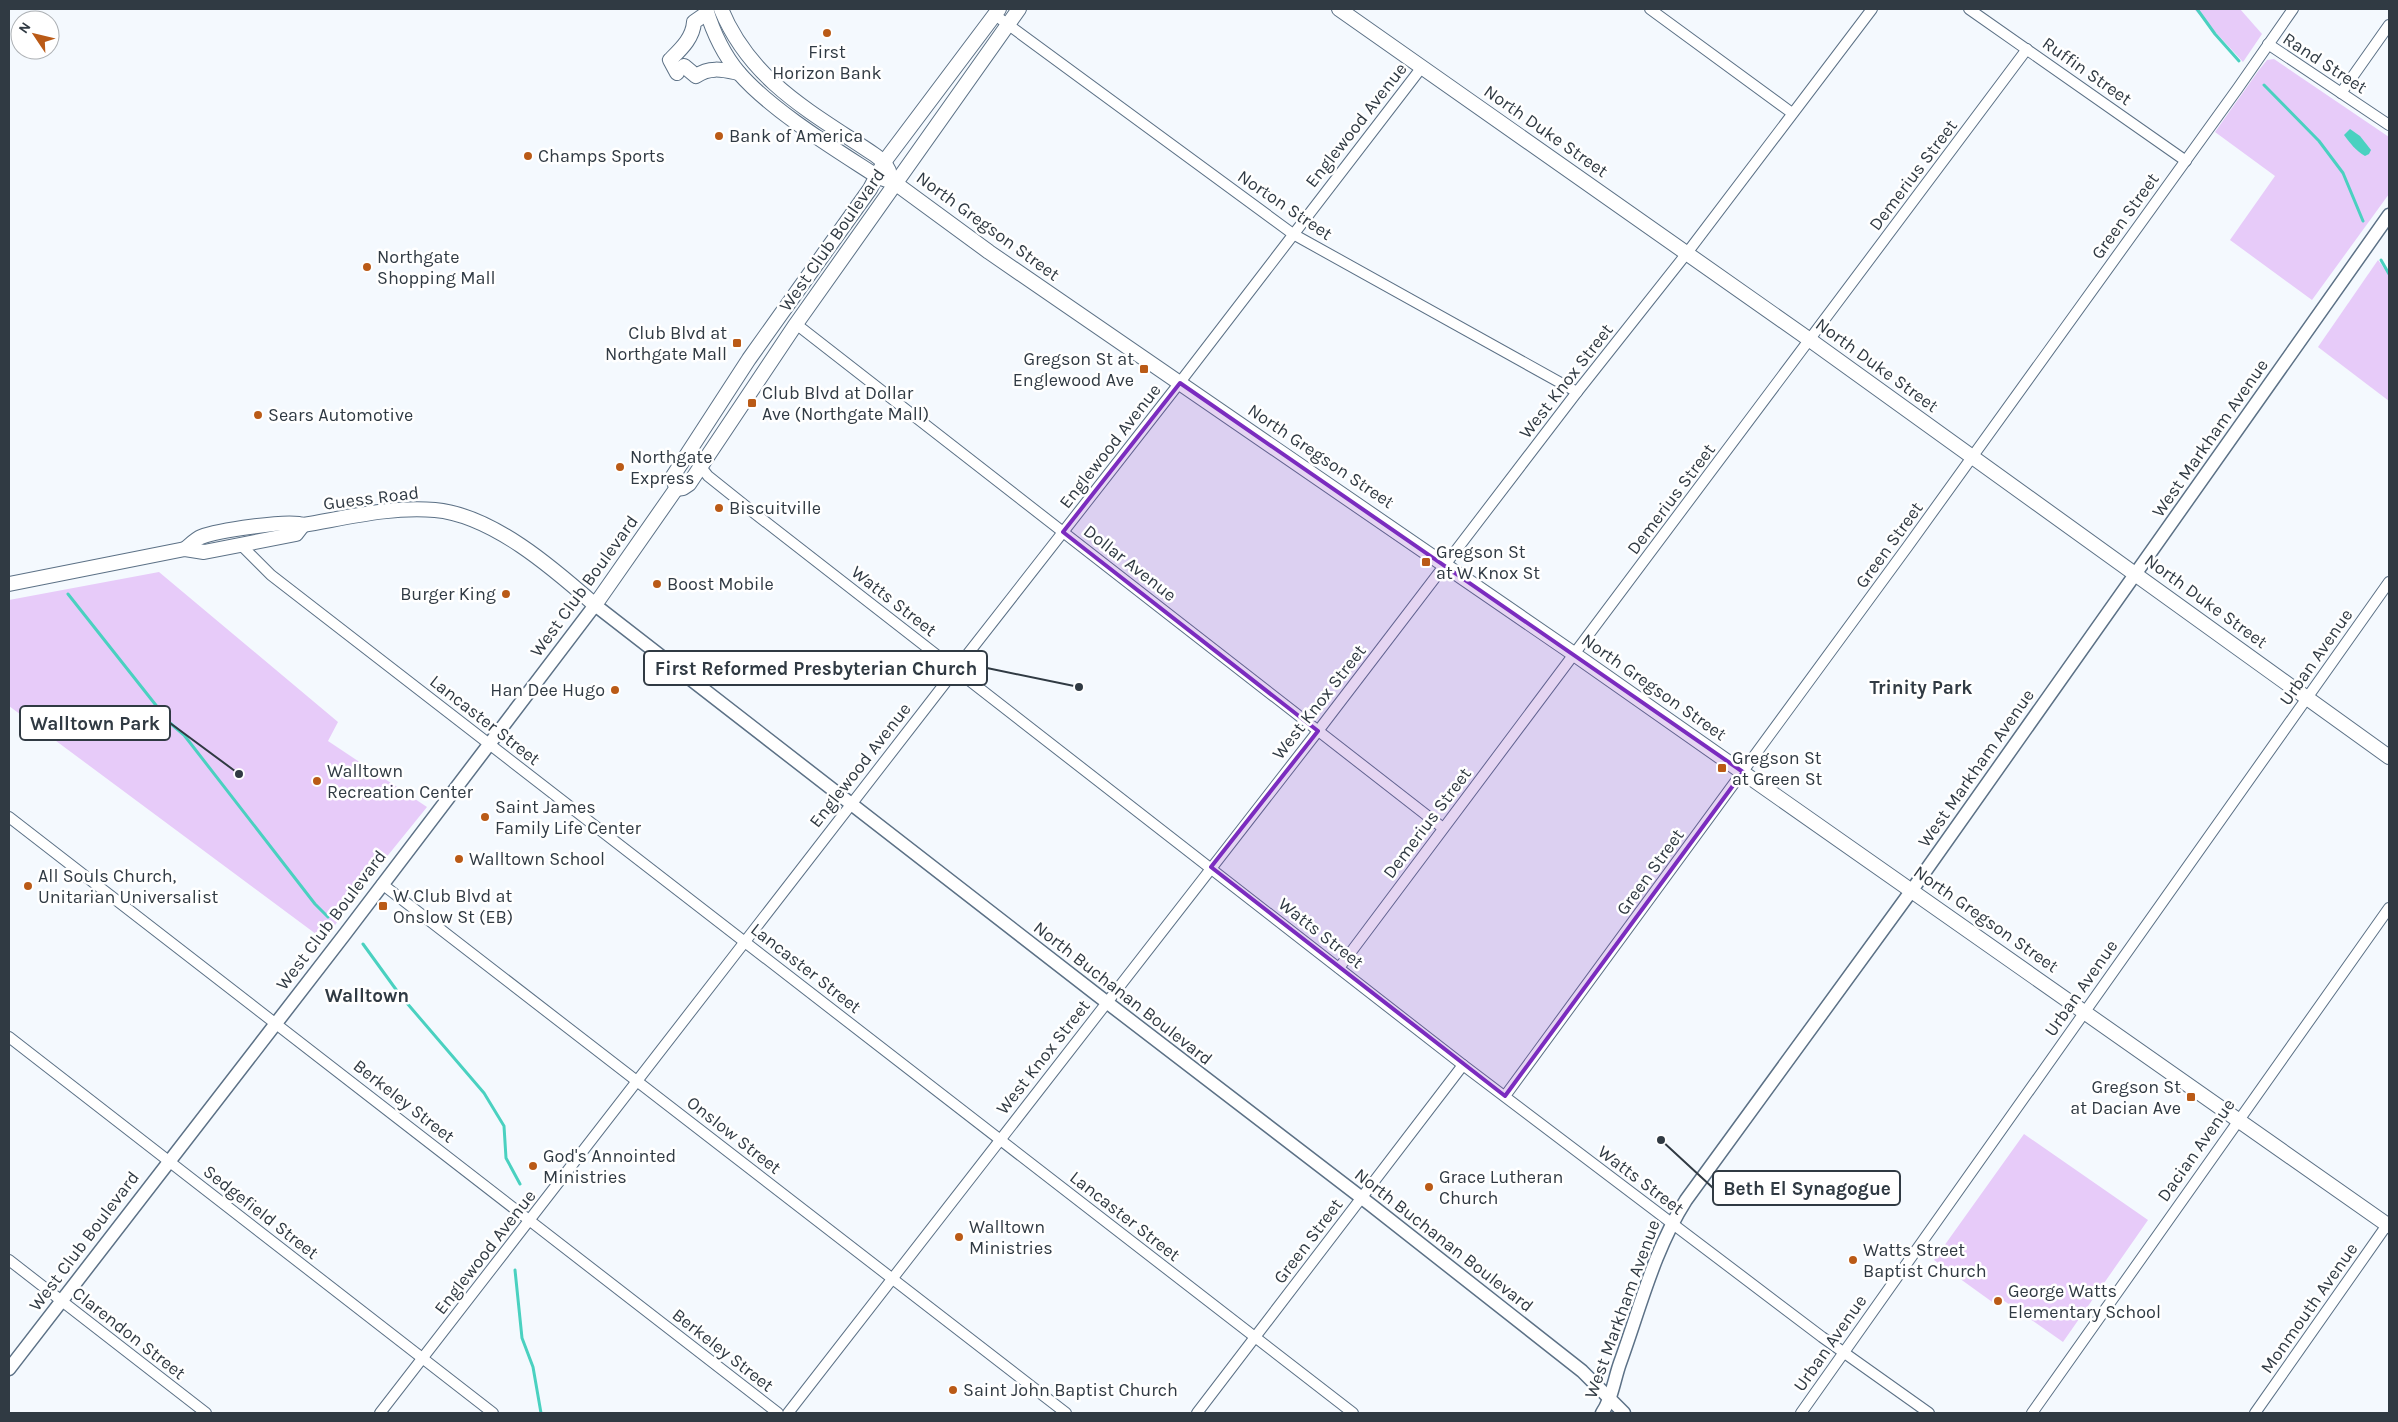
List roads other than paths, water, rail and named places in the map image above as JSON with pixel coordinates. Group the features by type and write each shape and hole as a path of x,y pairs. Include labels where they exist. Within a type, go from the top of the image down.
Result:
{"main road":[{"name":"North Gregson Street","path":"722,9 742,49 763,74 787,96 884,162 895,183"},
{"name":"West Club Boulevard","path":"595,606 676,489 687,486 701,467 796,324 1019,9"},
{"name":"North Duke Street","path":"1338,9 1810,340 2389,758"},
{"name":"North Gregson Street","path":"706,11 718,43 739,73 778,108 878,177 895,183 989,252 1445,564 2389,1224"},
{"path":"706,11 694,22 692,33 687,41 670,60 680,70 696,76 702,72 716,69 739,73"},
{"name":"West Club Boulevard","path":"676,489 674,476 708,421 878,177 884,162 997,12"},
{"path":"701,467 698,448 708,421"},
{"name":"Guess Road","path":"185,549 200,537 276,523 294,522 303,526 357,516 414,509 434,510 456,514 485,524 512,540 595,606"},
{"name":"Guess Road","path":"9,584 185,549 204,552 241,545 296,534 303,526"}],"street":[{"path":"1650,9 1792,113"},
{"name":"West Knox Street","path":"788,1413 1318,731 1577,392 1687,254 1872,9"},
{"name":"Ruffin Street","path":"1969,9 2186,161"},
{"name":"Green Street","path":"1505,1096 1972,458 2186,161 2292,9"},
{"name":"Norton Street","path":"997,12 1008,24 1293,234 1577,392"},
{"path":"2341,93 2389,25"},
{"name":"Rand Street","path":"2268,44 2389,125"},
{"name":"Demerius Street","path":"1339,968 2028,49"},
{"name":"Englewood Avenue","path":"380,1413 530,1221 744,941 1180,383 1422,67"},
{"name":"West Markham Avenue","path":"1602,1413 1610,1400 1616,1372 1658,1250 1671,1223 1686,1200 1912,890 2389,215"},
{"name":"Dollar Avenue","path":"796,324 1443,828"},
{"name":"Watts Street","path":"701,467 708,476 1463,1065 1842,1352 1929,1413"},
{"name":"Lancaster Street","path":"241,545 271,575 1353,1413"},
{"name":"Urban Avenue","path":"1801,1413 1842,1352 2389,582"},
{"name":"West Club Boulevard","path":"9,1369 595,606"},
{"name":"North Buchanan Boulevard","path":"595,606 1362,1198 1582,1371 1624,1413"},
{"name":"Berkeley Street","path":"9,817 277,1022 778,1413"},
{"name":"Onslow Street","path":"382,884 470,954 638,1080 1066,1413"},
{"name":"Dacian Avenue","path":"2032,1413 2238,1119 2389,908"},
{"name":"Sedgefield Street","path":"9,1037 493,1413"},
{"name":"Green Street","path":"1197,1413 1463,1065"},
{"name":"Monmouth Avenue","path":"2255,1413 2389,1224"},
{"name":"Clarendon Street","path":"9,1260 206,1413"}],"waterway":[{"path":"2197,9 2215,34 2239,61"},
{"path":"2264,85 2319,141 2343,173 2363,221"},
{"path":"2381,260 2389,274"},
{"path":"68,594 170,723 184,735 315,904 328,917"},
{"path":"363,944 400,995 484,1093 504,1126 506,1158 520,1184"},
{"path":"515,1270 522,1338 533,1367 541,1413"}],"place":[{"name":"First Horizon Bank","path":"827,33"},
{"name":"Bank of America","path":"719,136"},
{"name":"Champs Sports","path":"528,156"},
{"name":"Northgate Shopping Mall","path":"367,267"},
{"name":"Club Blvd at Northgate Mall","path":"737,343"},
{"name":"Gregson St at Englewood Ave","path":"1144,369"},
{"name":"Club Blvd at Dollar Ave (Northgate Mall)","path":"752,403"},
{"name":"Sears Automotive","path":"258,415"},
{"name":"Northgate Express","path":"620,467"},
{"name":"Biscuitville","path":"719,508"},
{"name":"Gregson St at W Knox St","path":"1426,562"},
{"name":"Boost Mobile","path":"657,584"},
{"name":"Burger King","path":"506,594"},
{"name":"First Reformed Presbyterian Church","path":"1079,687"},
{"name":"Han Dee Hugo","path":"615,690"},
{"name":"Gregson St at Green St","path":"1722,768"},
{"name":"Walltown Park","path":"239,774"},
{"name":"Walltown Recreation Center","path":"317,781"},
{"name":"Saint James Family Life Center","path":"485,817"},
{"name":"Walltown School","path":"459,859"},
{"name":"All Souls Church, Unitarian Universalist","path":"28,886"},
{"name":"W Club Blvd at Onslow St (EB)","path":"383,906"},
{"name":"Gregson St at Dacian Ave","path":"2191,1097"},
{"name":"Beth El Synagogue","path":"1661,1140"},
{"name":"God's Annointed Ministries","path":"533,1166"},
{"name":"Grace Lutheran Church","path":"1429,1187"},
{"name":"Walltown Ministries","path":"959,1237"},
{"name":"Watts Street Baptist Church","path":"1853,1260"},
{"name":"George Watts Elementary School","path":"1998,1301"},
{"name":"Saint John Baptist Church","path":"953,1390"}],"district":[{"name":"Trinity Park","path":"1921,687"},
{"name":"Walltown","path":"367,995"}]}
